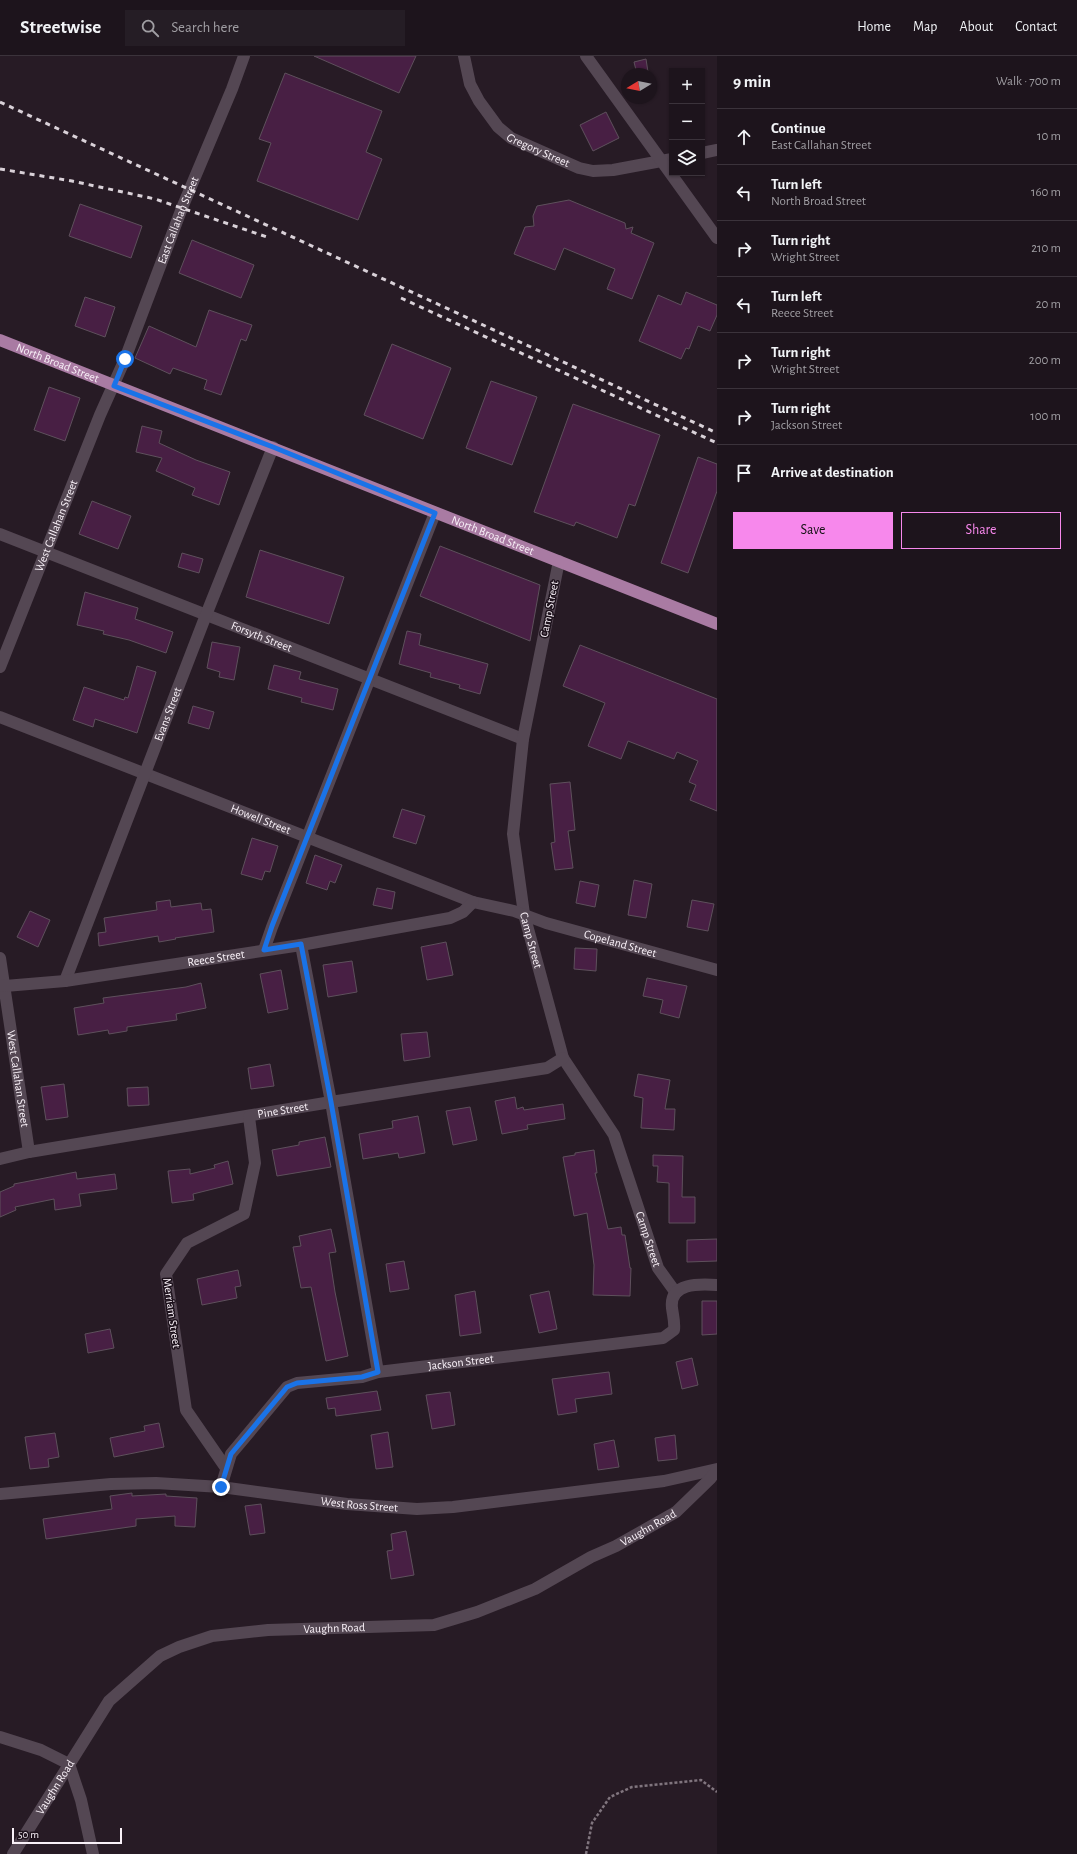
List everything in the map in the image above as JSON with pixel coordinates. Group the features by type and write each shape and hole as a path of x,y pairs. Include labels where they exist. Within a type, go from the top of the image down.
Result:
{"main road":[{"name":"North Broad Street","path":"0,340 717,624"}],"street":[{"name":"East Callahan Street","path":"114,386 182,208 191,191 244,56"},
{"name":"Gregory Street","path":"464,56 470,84 479,101 498,127 511,138 579,168 593,171 666,160"},
{"path":"586,56 666,160 717,238"},
{"path":"705,152 717,150"},
{"name":"West Callahan Street","path":"0,667 45,551 100,416 114,386"},
{"name":"Evans Street","path":"65,981 206,615 273,447"},
{"path":"264,950 272,926 435,513"},
{"name":"Forsyth Street","path":"0,534 523,739"},
{"name":"Camp Street","path":"559,561 523,739 514,834 524,914 563,1058 614,1134 658,1268 676,1293"},
{"name":"Howell Street","path":"0,718 308,836 473,902 524,914"},
{"name":"Reece Street","path":"2,986 65,981 301,944 450,918 463,912 473,902"},
{"name":"Copeland Street","path":"524,914 546,923 717,970"},
{"path":"301,944 331,1102 378,1372"},
{"name":"West Callahan Street","path":"0,958 2,986 29,1152"},
{"name":"Pine Street","path":"0,1159 29,1152 547,1068 563,1058"},
{"name":"Merriam Street","path":"226,1468 186,1410 166,1274 187,1243 244,1214 255,1163 249,1117"},
{"path":"676,1293 685,1286 696,1284 717,1285"},
{"name":"Jackson Street","path":"221,1487 231,1454 287,1387 297,1383 362,1377 378,1372 663,1338 674,1330 675,1323 672,1307 676,1293"},
{"name":"West Ross Street","path":"0,1494 110,1484 156,1482 221,1487 347,1504 417,1509 453,1507 664,1481 717,1469"},
{"name":"Vaughn Road","path":"13,1854 109,1701 160,1656 179,1647 212,1636 268,1630 434,1625 477,1612 535,1589 591,1557 616,1546 676,1512 710,1479 717,1469"},
{"path":"0,1737 41,1750 69,1764 81,1800 93,1854"}],"path":[{"path":"586,1854 592,1823 610,1797 632,1787 701,1780 717,1792"}],"building":[{"path":"314,56 416,56 399,93"},
{"path":"646,59 647,68 636,68 634,62"},
{"path":"285,73 382,111 366,152 382,159 358,220 257,181 271,143 259,139"},
{"path":"606,112 619,138 593,151 580,125"},
{"path":"569,200 625,223 626,229 633,227 631,233 654,243 632,299 607,289 615,269 564,248 555,270 514,254 525,227 534,226 533,216 537,206"},
{"path":"80,204 142,226 131,258 69,236"},
{"path":"192,240 254,265 241,298 179,273"},
{"path":"686,292 717,305 717,315 710,331 698,326 689,349 686,348 681,359 639,341 658,295 681,305"},
{"path":"85,297 115,307 105,337 75,326"},
{"path":"209,310 252,325 246,341 241,339 221,395 204,389 207,380 173,368 170,374 135,358 149,326 196,347"},
{"path":"392,344 451,368 423,439 364,415"},
{"path":"491,381 537,397 512,465 466,448"},
{"path":"49,387 80,398 65,441 34,430"},
{"path":"573,404 660,435 635,506 629,504 617,538 576,522 574,526 534,512"},
{"path":"142,426 162,431 159,443 196,460 230,472 219,505 192,495 195,488 156,471 162,458 136,452"},
{"path":"698,457 717,464 717,491 688,573 661,563"},
{"path":"92,501 131,516 118,549 79,534"},
{"path":"440,546 540,585 530,641 420,596"},
{"path":"260,550 344,577 329,624 246,597"},
{"path":"182,553 203,559 199,573 178,567"},
{"path":"85,592 138,608 135,619 173,632 166,653 129,640 103,634 104,631 77,625"},
{"path":"407,631 421,634 419,645 488,664 480,694 459,688 460,685 430,677 431,673 399,664"},
{"path":"212,642 240,647 234,680 219,677 220,672 207,668"},
{"path":"580,645 717,699 717,811 690,800 696,785 689,782 698,761 677,752 674,759 628,741 621,759 588,746 605,703 563,686"},
{"path":"274,665 301,672 299,679 338,689 333,710 301,702 302,698 268,689"},
{"path":"137,666 156,672 137,733 95,719 93,727 73,720 84,687 124,700 125,697 128,698"},
{"path":"193,706 214,712 209,729 188,723"},
{"path":"570,782 575,830 568,831 573,868 555,870 551,843 555,842 550,784"},
{"path":"402,809 425,816 416,844 393,837"},
{"path":"252,838 278,846 270,872 265,871 262,880 241,874"},
{"path":"315,855 342,865 335,883 330,881 327,890 306,883"},
{"path":"634,880 652,884 646,918 628,915"},
{"path":"580,881 599,885 595,907 576,903"},
{"path":"377,888 395,892 392,909 373,905"},
{"path":"170,900 171,907 201,903 202,910 211,909 214,932 159,942 158,936 99,946 98,933 106,932 104,918 157,910 156,902"},
{"path":"692,900 714,904 708,931 687,927"},
{"path":"30,911 50,920 38,947 17,937"},
{"path":"446,942 453,975 427,980 421,947"},
{"path":"575,948 597,949 596,971 574,969"},
{"path":"352,961 357,992 328,997 323,965"},
{"path":"281,970 288,1009 268,1013 260,974"},
{"path":"647,978 687,986 679,1018 660,1013 663,1000 643,996"},
{"path":"201,983 206,1008 176,1014 177,1020 127,1027 127,1031 109,1034 108,1030 78,1035 74,1008 104,1003 103,998 186,987"},
{"path":"427,1032 430,1057 404,1061 401,1034"},
{"path":"270,1064 274,1086 251,1089 248,1068"},
{"path":"638,1074 670,1080 665,1109 675,1109 674,1130 641,1128 643,1098 634,1096"},
{"path":"64,1084 68,1117 46,1120 41,1087"},
{"path":"148,1087 149,1105 128,1106 127,1088"},
{"path":"515,1097 517,1109 523,1107 524,1110 563,1104 565,1119 527,1125 528,1129 502,1134 495,1101"},
{"path":"470,1107 477,1140 453,1145 446,1111"},
{"path":"418,1116 425,1153 399,1158 398,1153 363,1159 359,1134 393,1128 392,1121"},
{"path":"325,1137 331,1167 277,1176 272,1150 299,1145 299,1142"},
{"path":"594,1150 597,1173 595,1173 608,1229 621,1227 622,1235 625,1235 631,1268 630,1296 593,1295 594,1265 587,1213 574,1216 563,1157 575,1155 575,1153"},
{"path":"653,1155 683,1156 682,1197 695,1197 695,1223 669,1223 669,1183 657,1182 658,1166 653,1166"},
{"path":"228,1161 233,1184 193,1194 194,1200 172,1203 168,1171 190,1169 190,1174 215,1168 214,1165"},
{"path":"76,1172 77,1179 115,1174 117,1189 79,1194 81,1206 55,1210 54,1199 15,1207 16,1210 0,1217 0,1192 14,1186 14,1184"},
{"path":"331,1229 336,1252 329,1253 348,1356 326,1361 311,1287 301,1288 293,1247 301,1246 299,1236"},
{"path":"717,1239 717,1261 687,1262 687,1240"},
{"path":"404,1261 409,1289 390,1292 386,1264"},
{"path":"238,1270 241,1286 235,1287 237,1298 202,1305 197,1279"},
{"path":"475,1291 481,1333 460,1336 455,1295"},
{"path":"549,1291 557,1329 539,1333 530,1295"},
{"path":"702,1301 717,1301 717,1334 702,1335"},
{"path":"110,1329 114,1348 88,1353 85,1334"},
{"path":"692,1358 698,1385 682,1389 676,1362"},
{"path":"609,1372 612,1394 575,1399 577,1412 558,1415 552,1379"},
{"path":"377,1391 381,1410 336,1416 335,1408 328,1409 326,1398"},
{"path":"450,1392 455,1425 432,1429 426,1395"},
{"path":"159,1423 164,1447 114,1457 110,1438 145,1431 144,1426"},
{"path":"388,1432 393,1467 376,1469 371,1435"},
{"path":"55,1433 59,1457 48,1459 49,1467 30,1469 25,1437"},
{"path":"675,1435 677,1459 658,1461 655,1438"},
{"path":"614,1440 619,1467 598,1470 594,1444"},
{"path":"132,1493 132,1496 166,1494 166,1496 197,1498 195,1527 175,1526 175,1516 136,1519 136,1526 46,1539 43,1519 112,1509 110,1496"},
{"path":"261,1504 265,1533 250,1535 245,1506"},
{"path":"406,1531 414,1575 391,1579 387,1551 393,1550 391,1534"}],"railway":[{"path":"0,102 717,433"},
{"path":"0,169 72,181 155,199 267,237"},
{"path":"401,298 717,443"}],"route":[{"path":"125,359 114,386 273,447 435,513 272,926 264,950 301,944 331,1102 378,1372 362,1377 297,1383 287,1387 231,1454 221,1487"}]}
